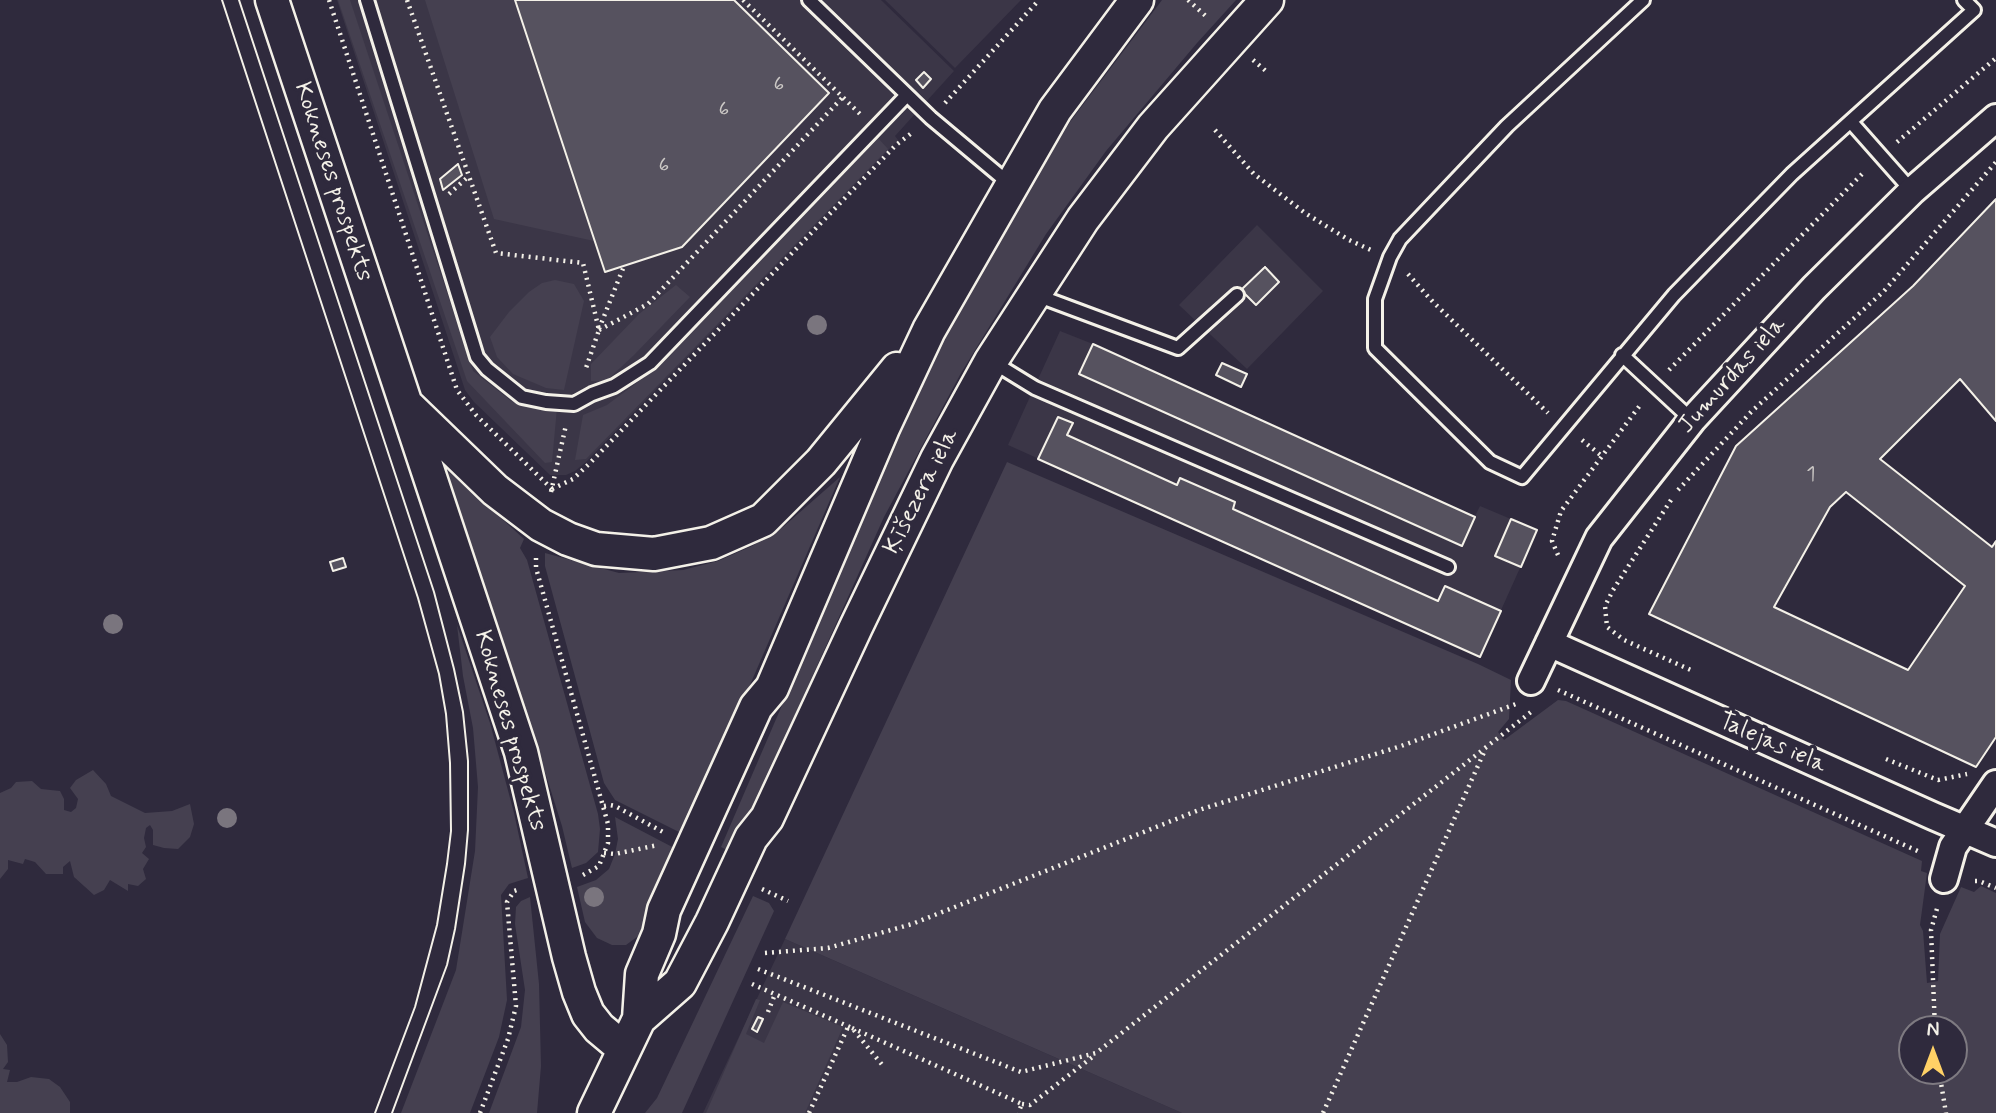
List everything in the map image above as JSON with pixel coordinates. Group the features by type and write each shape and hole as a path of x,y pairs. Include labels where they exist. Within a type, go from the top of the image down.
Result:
{"street":[{"name":"Kokneses prospekts","path":"272,0 520,752 579,992 588,1014 599,1028 624,1049"},
{"name":"Ķīšezera iela","path":"639,1019 642,974 659,934 664,910 756,707 772,688 883,428 929,330 1055,110 1138,0"},
{"name":"Ķīšezera iela","path":"594,1113 639,1019 680,983 751,838 767,818 937,458 991,361 1083,219 1153,127 1267,0"},
{"name":"Jumurdas iela","path":"1539,689 1549,643 1599,538 1692,419 1814,288 1912,191 1996,118"},
{"name":"Kokneses prospekts","path":"405,403 495,490 541,525 596,550 654,554 711,543 763,520 821,462 929,330"},
{"name":"Talejas iela","path":"1549,643 1996,843"},
{"path":"1945,875 1953,847 1996,785"}],"lane":[{"path":"367,0 477,357 487,369 522,397 546,402 574,404 614,386 650,363 907,95"},
{"path":"809,0 931,118 1012,185"},
{"path":"1643,0 1507,126 1400,239 1390,257 1375,299 1375,348 1490,462 1522,477 1682,286 1792,174 1974,10 1964,0"},
{"path":"1851,122 1912,191"},
{"path":"1033,293 1178,348 1237,295"},
{"path":"1622,355 1692,419"},
{"path":"991,361 1035,388 1448,567"}],"path":[{"path":"408,0 496,253 583,263 599,330"},
{"path":"743,0 808,67 896,145"},
{"path":"624,266 567,420 552,489 573,479 590,463 896,145 931,118 1039,0"},
{"path":"1565,562 1559,558 1552,541 1561,511 1655,386 1881,156 1996,58"},
{"path":"599,330 648,304 842,98"},
{"path":"1215,130 1254,174 1305,213 1349,240 1379,253"},
{"path":"1703,676 1624,640 1607,628 1605,606 1617,582 1674,495 1752,411 1884,291 1996,162"},
{"path":"1407,272 1433,302 1552,417"},
{"path":"1578,437 1603,457"},
{"path":"541,525 535,546 536,568 608,824 608,843 599,866 574,877"},
{"path":"1539,689 1556,689"},
{"path":"1539,689 1556,689 1920,852 1945,875 1972,882 1979,881 1996,888"},
{"path":"765,953 828,948 912,923 1199,810 1401,746 1517,704"},
{"path":"752,984 1022,1104 1030,1105 1534,710"},
{"path":"1322,1113 1486,748"},
{"path":"1879,756 1938,780"},
{"path":"604,806 615,806 664,833"},
{"path":"604,853 615,854 665,843"},
{"path":"480,1113 508,1040 516,1006 508,902 513,891 528,887"},
{"path":"758,887 788,901"},
{"path":"1931,930 1934,1015"},
{"path":"758,969 1021,1072 1096,1054"},
{"path":"768,1012 775,994"},
{"path":"850,1028 884,1067"},
{"path":"810,1113 850,1028"},
{"path":"1941,1085 1946,1113"},
{"path":"1018,1113 1022,1104"}],"shaded area":[{"path":"337,0 881,0 954,71 895,136 898,140 586,462 566,475 550,475 474,402 465,390"},
{"path":"338,0 350,0 473,371 511,401 557,408 552,462 545,463 467,381"},
{"path":"425,0 515,0 594,241 494,219"},
{"path":"885,0 1021,0 955,68"},
{"path":"1162,0 1236,0 1106,151 1046,234 961,373 884,517 731,852 721,847 894,445 941,345 1029,188 1070,122"},
{"path":"877,137 888,149 586,459 575,460 583,415 607,405 658,367"},
{"path":"1257,225 1323,291 1247,369 1179,305"},
{"path":"555,280 574,284 584,301 564,390 546,388 513,374 497,357 490,337 529,292 542,283"},
{"path":"676,285 690,297 605,382 591,381 591,364 639,314"},
{"path":"1060,331 1475,516 1480,506 1537,530 1480,657 1008,445"},
{"path":"1007,462 1511,680 1509,719 1498,732 1504,740 1558,700 1566,701 1922,861 1921,871 1927,873 1920,925 1923,931 1927,983 1938,981 1940,934 1961,887 1974,892 1981,886 1996,893 1996,1113 1182,1113 785,939"},
{"path":"445,467 524,539 520,548 527,560 598,814 598,852 586,863 572,868 562,826 516,680"},
{"path":"840,477 685,835 615,800 604,783 545,566 545,553 619,573 683,570 718,561 752,546 783,527"},
{"path":"457,625 490,723 528,878 509,884 501,895 507,1000 499,1037 470,1113 401,1113 456,970 475,851 478,787 473,728"},
{"path":"93,770 106,784 111,796 145,813 172,811 190,804 194,824 190,837 178,849 164,848 153,845 153,830 150,825 146,828 146,847 142,853 149,859 143,869 146,879 138,886 128,884 128,891 110,880 104,890 94,895 74,877 70,861 63,867 63,874 46,874 35,862 25,859 23,864 8,860 8,869 0,879 0,793 11,788 16,782 32,781 41,789 60,791 64,799 64,810 71,812 76,808 78,799 70,788 76,780"},
{"path":"615,817 678,850 641,934 626,945 612,945 597,938 585,922 577,887 596,880 609,869 618,839"},
{"path":"753,896 769,903 774,911 682,1113 645,1113 657,1098"},
{"path":"530,897 539,984 541,1066 537,1113 489,1113 521,1027 525,990 515,924 516,907"},
{"path":"785,939 1182,1113 703,1113"},
{"path":"756,999 760,1000 746,1034 764,1043 783,1002 843,1027 805,1113 706,1113"},
{"path":"0,1034 7,1045 8,1062 3,1069 10,1070 7,1082 31,1077 49,1079 60,1087 70,1102 70,1113 0,1113"}],"building":[{"path":"515,0 734,0 829,93 682,247 605,272"},
{"path":"924,72 931,79 923,88 916,80"},
{"path":"458,164 462,175 443,190 440,179"},
{"path":"1996,199 1996,421 1960,379 1880,459 1992,547 1996,541 1996,737 1976,767 1649,614 1736,446 1913,286","holes":["1846,492 1965,586 1908,670 1774,607 1830,507"]},
{"path":"1265,267 1279,282 1256,305 1241,290"},
{"path":"1093,344 1475,517 1462,546 1079,374"},
{"path":"1222,363 1247,374 1241,387 1216,375"},
{"path":"1058,417 1073,423 1067,435 1177,485 1180,478 1235,502 1233,509 1438,601 1445,586 1501,611 1480,657 1038,459"},
{"path":"1511,519 1537,530 1521,567 1495,556"},
{"path":"343,558 346,567 333,571 330,562"},
{"path":"758,1017 763,1019 757,1032 752,1029"}],"tram line":[{"path":"222,0 418,598 439,674 446,714 451,831 437,925 415,1007 375,1113"},
{"path":"239,0 434,592 463,712 468,761 468,830 455,929 447,965 392,1113"}]}
